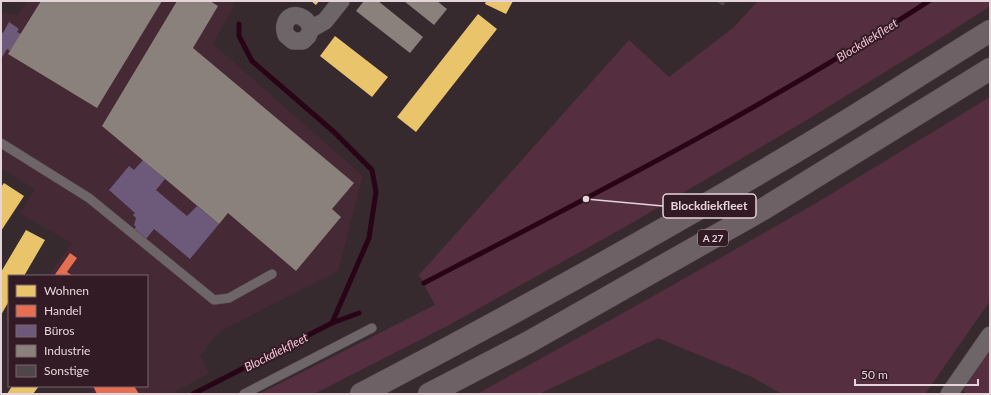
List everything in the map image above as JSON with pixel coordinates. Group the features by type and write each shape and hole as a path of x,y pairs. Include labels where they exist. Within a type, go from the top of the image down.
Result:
{"highway":[{"path":"361,394 501,321 661,230 820,137 990,31"},
{"name":"A 27","path":"429,394 542,334 752,216 990,69"}],"street":[{"path":"311,29 325,21 341,1"},
{"path":"949,394 990,335"}],"lane":[{"path":"1,143 89,198 214,300 229,298 272,274"},
{"path":"244,394 372,328"}],"shaded area":[{"path":"27,1 228,1 234,5 213,44 363,176 338,271 219,332 200,356 209,373 171,394 94,394 90,387 148,387 148,275 49,275 72,243 20,214 35,189 1,168 1,13 18,15"},
{"path":"758,1 990,1 990,6 800,124 623,228 449,325 314,394 259,394 435,305 419,275 629,40 669,77 733,28"},
{"path":"990,97 990,301 925,394 782,394 750,376 658,338 539,394 477,394 813,205"},
{"path":"990,350 990,394 968,394 963,391"}],"building: Wohnen":[{"path":"311,1 319,1 316,5"},
{"path":"486,1 513,1 506,14 485,4"},
{"path":"478,14 497,29 416,132 397,117"},
{"path":"335,36 388,77 372,97 320,56"},
{"path":"4,183 24,196 1,231 1,187"},
{"path":"26,230 45,240 25,275 8,275 8,303 1,315 1,272"},
{"path":"11,387 38,387 33,394 7,394"}],"building: Handel":[{"path":"70,253 77,258 67,272 72,275 55,275"},
{"path":"94,387 135,387 139,394 97,394"}],"building: Büros":[{"path":"9,22 19,29 17,32 21,34 10,51 7,49 1,59 1,31 3,33"},
{"path":"143,160 165,179 156,190 187,216 197,206 219,224 190,259 154,229 146,239 134,229 136,227 134,225 136,218 133,215 135,213 109,190 129,166 134,170"}],"building: Industrie":[{"path":"41,1 162,1 97,108 8,54"},
{"path":"177,1 210,1 218,6 193,48 354,183 332,209 341,217 296,271 228,213 219,224 102,126"},
{"path":"364,1 378,1 423,37 410,53 356,11"},
{"path":"404,1 437,1 447,9 434,25"}],"building: Sonstige":[{"path":"716,1 726,1 723,6"}],"waterway":[{"name":"Blockdiekfleet","path":"424,283 680,148 743,113 868,40 929,1"},
{"path":"239,24 239,36 252,61 334,132 372,170 376,192 369,238 332,323"},
{"name":"Blockdiekfleet","path":"193,394 332,323 359,313"}],"place":[{"name":"Blockdiekfleet","path":"586,199"}]}
